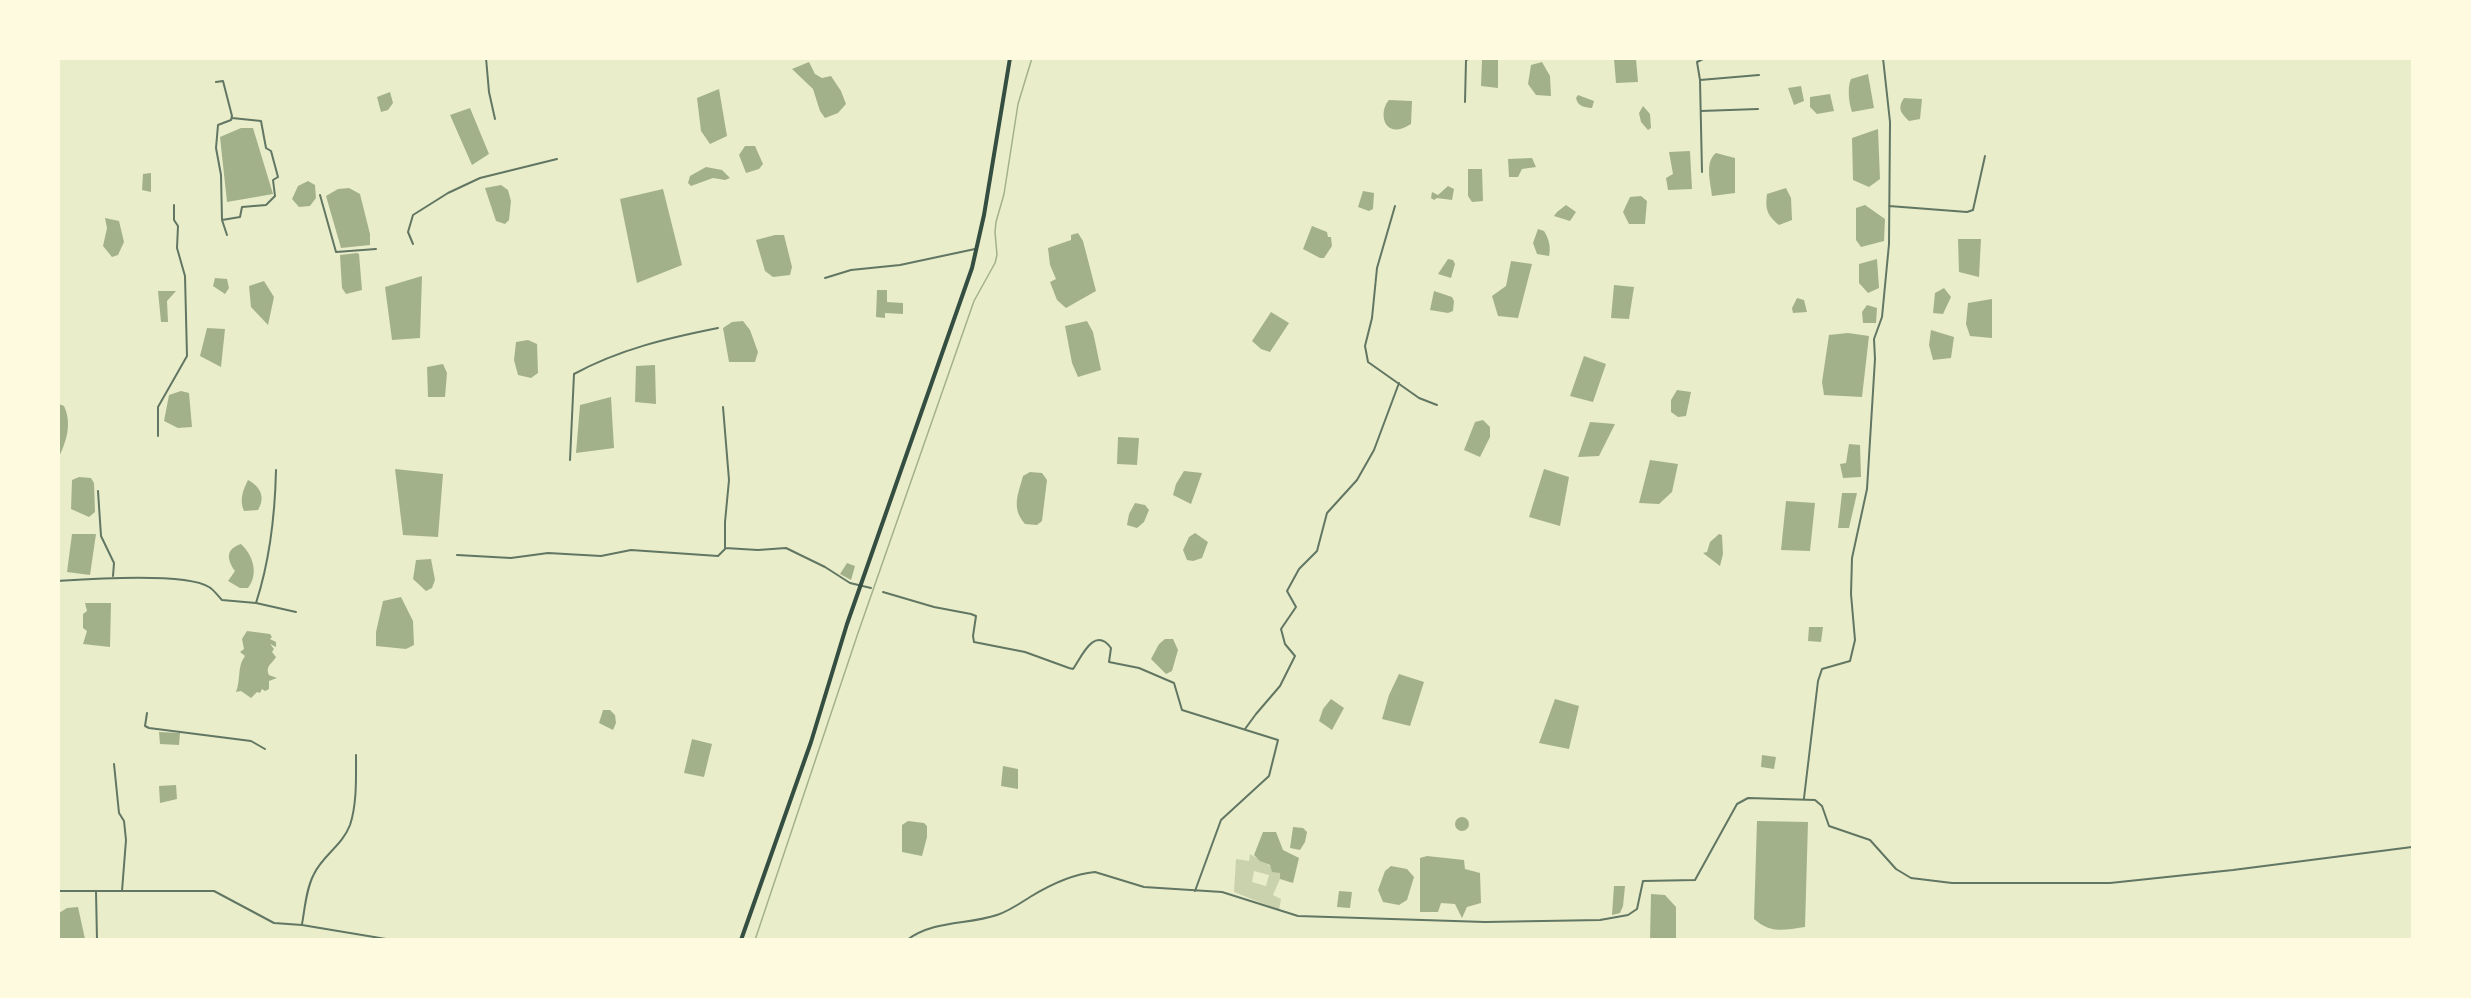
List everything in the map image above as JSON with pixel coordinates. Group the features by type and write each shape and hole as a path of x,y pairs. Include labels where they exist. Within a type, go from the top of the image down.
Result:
{"highway":[{"path":"741,939 798,779 832,669 977,248 1010,58"}],"street":[{"path":"486,58 489,92 495,119"},
{"path":"1465,102 1466,60 1471,58"},
{"path":"1702,172 1700,80 1697,62 1705,58"},
{"path":"1804,798 1818,681 1822,669 1850,661 1855,640 1851,594 1852,558 1867,489 1874,381 1874,339 1882,317 1887,275 1890,122 1883,58"},
{"path":"1700,80 1759,75"},
{"path":"216,82 223,81 232,118"},
{"path":"1701,111 1758,110"},
{"path":"222,220 240,217 242,207 266,205 275,196 273,180 278,177 271,151 266,148 261,122 232,118 218,125 216,148 221,175 222,220 227,235"},
{"path":"1889,206 1966,212 1973,210 1985,156"},
{"path":"413,244 408,232 413,215 448,193 480,178 557,159"},
{"path":"320,195 336,252 376,249"},
{"path":"158,436 158,407 187,356 185,276 177,248 178,226 174,220 174,205"},
{"path":"1395,206 1377,268 1372,318 1365,346 1368,362 1419,398 1437,405"},
{"path":"825,278 851,270 900,265 977,248"},
{"path":"570,460 574,374 601,359 659,340 718,328"},
{"path":"1245,729 1280,686 1295,656 1285,644 1281,629 1296,607 1287,591 1299,569 1317,551 1328,513 1357,480 1374,450 1399,383"},
{"path":"457,555 501,558 548,553 601,556 631,550 717,556 725,548 724,522 729,480 723,407"},
{"path":"256,603 266,573 275,515 276,471"},
{"path":"98,491 101,536 114,563 113,576"},
{"path":"725,548 758,550 786,548 861,587 871,588"},
{"path":"58,581 113,576 183,581 208,586 222,600 256,603 296,612"},
{"path":"883,592 976,616 974,642 1025,652 1072,669 1089,643 1096,640 1103,641 1111,648 1109,662 1139,668 1174,683 1182,710 1278,740 1269,776 1221,820 1195,891"},
{"path":"147,713 145,726 149,728 251,741 265,749"},
{"path":"302,925 313,874 324,858 339,845 349,827 354,798 356,755"},
{"path":"114,764 119,813 124,822 126,840 122,891"},
{"path":"907,939 954,922 997,915 1050,886 1086,873 1104,874 1144,886 1232,894 1298,916 1485,922 1615,918 1637,909 1643,881 1695,880 1741,800 1748,798 1804,798 1819,802 1829,826 1870,840 1896,869 1905,875 1919,880 1952,883 2110,883 2412,847"},
{"path":"58,891 214,891 274,923 392,939"},
{"path":"96,891 97,939"}],"shaded area":[{"path":"1482,59 1498,59 1498,88 1481,86"},
{"path":"1614,59 1636,59 1638,82 1616,83"},
{"path":"809,62 815,74 822,78 831,76 841,91 846,104 838,113 825,118 820,111 813,89 792,69"},
{"path":"1542,62 1550,76 1551,96 1536,95 1528,84 1531,65"},
{"path":"1868,74 1874,108 1852,112 1849,96 1851,79"},
{"path":"1801,86 1804,101 1794,105 1788,88"},
{"path":"719,89 727,136 710,144 701,131 697,98"},
{"path":"390,92 393,103 388,110 381,112 377,97"},
{"path":"1830,94 1834,111 1817,114 1810,107 1810,97"},
{"path":"1578,95 1594,101 1592,108 1580,105 1576,98"},
{"path":"1904,98 1922,99 1920,119 1909,121 1904,116 1900,108"},
{"path":"1389,100 1412,101 1411,124 1402,129 1394,129 1385,123 1384,111"},
{"path":"1643,106 1650,114 1651,128 1648,130 1641,122 1639,113"},
{"path":"470,108 489,154 472,165 450,115"},
{"path":"241,128 253,128 273,194 227,202 220,137"},
{"path":"1878,129 1880,179 1869,187 1853,180 1852,138"},
{"path":"745,146 755,146 763,164 759,169 746,173 739,155"},
{"path":"1690,151 1692,189 1668,190 1666,178 1673,174 1669,152"},
{"path":"1716,153 1735,158 1735,193 1712,196 1709,167"},
{"path":"1532,158 1536,167 1522,169 1518,177 1509,177 1508,159"},
{"path":"706,167 722,170 730,178 725,180 713,178 691,186 688,183 690,176"},
{"path":"1468,169 1482,169 1483,201 1472,202 1468,196"},
{"path":"151,173 151,192 142,190 143,174"},
{"path":"308,181 315,185 316,198 310,206 299,207 292,199 298,186"},
{"path":"501,185 508,190 511,201 509,220 505,224 496,221 485,188"},
{"path":"1448,186 1454,189 1452,200 1431,198 1432,192 1438,195"},
{"path":"349,188 360,194 370,234 370,245 341,248 326,196 338,189"},
{"path":"1786,188 1791,198 1792,220 1779,225 1768,211 1767,194"},
{"path":"663,189 682,265 637,283 620,199"},
{"path":"1363,191 1374,193 1373,209 1369,211 1358,207"},
{"path":"1641,196 1647,201 1645,224 1629,224 1623,212 1630,197"},
{"path":"1566,205 1576,212 1570,221 1554,216"},
{"path":"1865,205 1885,219 1884,241 1861,247 1856,240 1856,208"},
{"path":"105,218 119,221 124,242 118,255 112,257 103,246 107,228"},
{"path":"1312,226 1327,232 1328,237 1331,237 1332,246 1324,258 1303,249"},
{"path":"1538,229 1544,231 1547,237 1550,246 1549,256 1537,254 1533,243"},
{"path":"1078,233 1083,241 1096,291 1066,308 1057,300 1050,282 1056,279 1050,265 1048,248 1071,240 1071,235"},
{"path":"784,235 792,267 790,275 773,277 765,271 756,240"},
{"path":"1958,239 1981,239 1979,277 1959,272"},
{"path":"359,254 362,290 346,294 342,288 340,255"},
{"path":"1448,259 1453,260 1455,264 1451,278 1438,274"},
{"path":"1877,259 1879,288 1868,293 1859,283 1859,264"},
{"path":"1511,261 1532,264 1518,318 1498,316 1492,296 1506,286"},
{"path":"422,276 420,338 392,340 385,287"},
{"path":"215,278 227,279 229,288 225,294 213,286"},
{"path":"264,281 274,297 268,325 251,307 249,286"},
{"path":"1614,285 1634,287 1629,319 1611,318"},
{"path":"1944,288 1951,297 1943,314 1933,313 1935,293"},
{"path":"877,290 887,290 887,302 903,303 903,314 885,313 885,318 876,317"},
{"path":"158,291 176,291 167,301 168,322 161,322"},
{"path":"1434,291 1452,297 1453,311 1448,313 1430,310"},
{"path":"1797,298 1804,300 1807,312 1793,313 1792,308"},
{"path":"1992,299 1992,338 1970,336 1966,324 1968,303"},
{"path":"1867,305 1877,308 1876,323 1863,323 1862,312"},
{"path":"1271,312 1289,323 1270,352 1261,349 1252,341"},
{"path":"743,321 750,330 758,352 755,362 729,362 723,328 732,322"},
{"path":"1087,321 1093,332 1101,370 1078,377 1072,363 1065,326"},
{"path":"207,328 225,329 221,367 200,356"},
{"path":"1931,330 1954,337 1951,358 1933,360 1929,345"},
{"path":"1848,333 1869,336 1862,397 1824,395 1822,382 1829,335"},
{"path":"528,340 537,344 538,373 531,378 518,375 514,360 516,342"},
{"path":"1584,356 1606,364 1593,402 1570,396"},
{"path":"443,364 447,373 445,397 428,397 427,367"},
{"path":"655,365 656,404 635,402 636,366"},
{"path":"1677,390 1691,392 1686,416 1678,417 1671,412 1671,400"},
{"path":"181,391 189,393 192,427 178,428 164,421 169,395"},
{"path":"611,397 614,448 576,453 580,405"},
{"path":"59,404 64,406 68,425 59,457"},
{"path":"1483,420 1490,427 1490,437 1480,457 1464,450 1475,422"},
{"path":"1590,422 1615,424 1599,456 1578,457"},
{"path":"1118,437 1139,438 1137,465 1117,464"},
{"path":"1849,444 1860,445 1861,477 1843,478 1840,464 1846,463"},
{"path":"1650,460 1678,464 1672,492 1659,504 1639,503"},
{"path":"395,469 443,474 438,537 403,535"},
{"path":"1544,469 1569,477 1560,526 1529,517"},
{"path":"1184,471 1202,473 1191,504 1173,495 1176,484"},
{"path":"1030,472 1042,473 1047,480 1042,521 1037,525 1025,524 1017,507 1023,476"},
{"path":"79,477 91,478 94,483 95,512 89,517 71,509 72,480"},
{"path":"248,480 256,485 262,496 258,510 244,511 242,495"},
{"path":"1842,493 1857,493 1849,528 1838,528"},
{"path":"1786,501 1815,503 1810,551 1781,550"},
{"path":"1135,503 1145,505 1149,510 1144,522 1137,528 1127,525 1129,514"},
{"path":"1195,533 1208,542 1202,558 1187,560 1183,550 1189,537"},
{"path":"72,534 96,534 90,575 67,572"},
{"path":"1719,534 1722,535 1723,554 1720,566 1703,553 1707,552 1710,542"},
{"path":"241,544 249,554 254,571 248,588 240,588 228,581 235,571 230,563 230,552"},
{"path":"431,559 435,580 432,588 426,591 413,579 416,560"},
{"path":"847,563 855,566 851,580 840,574"},
{"path":"401,597 413,621 414,645 406,649 376,646 376,632 383,601"},
{"path":"85,603 111,603 110,647 83,644 87,631 83,628 83,614 87,611"},
{"path":"1809,627 1823,627 1821,642 1808,641"},
{"path":"247,631 270,634 272,637 270,639 276,642 276,647 270,644 276,657 268,669 269,675 277,678 269,681 269,689 265,691 262,689 260,693 257,692 251,698 241,691 236,692 241,664 245,656 240,652 244,649 242,639"},
{"path":"1165,639 1173,639 1178,650 1172,671 1166,674 1151,659 1159,644"},
{"path":"1399,674 1424,682 1410,726 1382,719 1389,695"},
{"path":"1331,699 1344,708 1332,730 1319,721 1323,709"},
{"path":"1555,699 1579,706 1569,749 1539,743"},
{"path":"603,710 610,710 615,715 616,723 613,730 599,723"},
{"path":"159,732 180,733 179,745 160,744"},
{"path":"692,739 712,744 704,777 684,773"},
{"path":"1762,755 1776,757 1774,769 1761,767"},
{"path":"1003,766 1018,769 1018,789 1001,786"},
{"path":"176,785 177,799 160,803 159,786"},
{"path":"1459,817 1465,817 1469,824 1465,831 1459,831 1455,827 1455,821"},
{"path":"908,821 924,823 927,826 927,837 922,856 902,852 902,825"},
{"path":"1757,821 1808,822 1805,927 1772,929 1754,919"},
{"path":"1293,827 1303,828 1307,832 1300,850 1290,848"},
{"path":"1263,832 1276,832 1283,850 1299,858 1293,883 1280,879 1280,873 1272,872 1270,865 1260,861 1254,855"},
{"path":"1250,854 1280,872 1280,879 1273,895 1281,899 1279,910 1234,892 1236,859 1249,861","holes":["1254,871 1269,875 1266,886 1252,882"]},
{"path":"1427,856 1464,860 1465,869 1480,873 1481,903 1467,907 1462,918 1455,904 1441,903 1438,912 1420,912 1420,858"},
{"path":"1391,866 1407,869 1414,877 1407,900 1399,905 1383,902 1378,890 1385,871"},
{"path":"1614,886 1625,886 1620,913 1612,915"},
{"path":"1339,891 1352,892 1350,908 1337,907"},
{"path":"1651,894 1665,895 1676,907 1676,939 1650,939"},
{"path":"78,907 85,939 59,939 59,913 67,908"}],"waterway":[{"path":"755,940 858,633 974,301 995,263 997,255 996,222 1004,194 1018,104 1032,58"}]}
